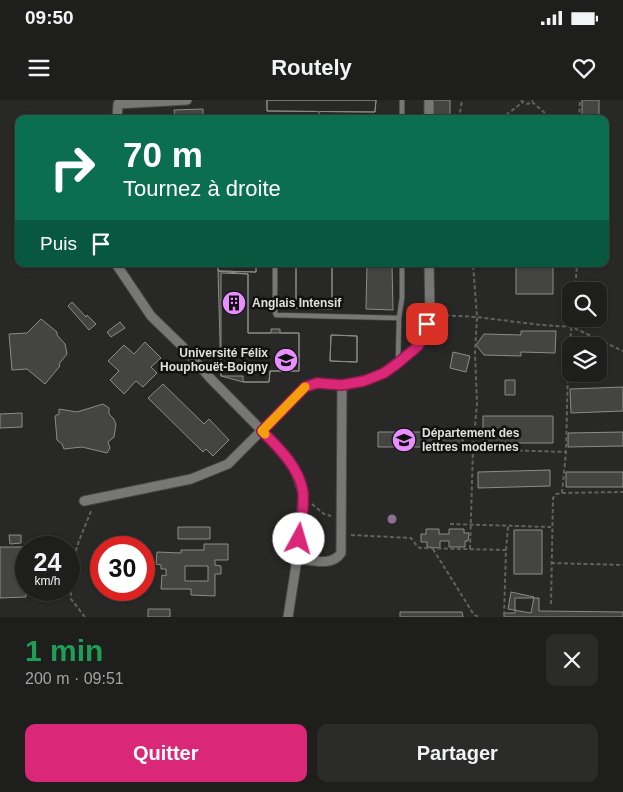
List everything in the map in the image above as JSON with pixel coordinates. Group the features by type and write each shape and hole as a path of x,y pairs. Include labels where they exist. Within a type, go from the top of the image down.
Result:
{"street":[{"path":"117,115 118,104 187,100"},
{"path":"429,100 429,115"},
{"path":"118,267 151,316 277,446 295,470 303,493 297,559 288,617"},
{"path":"84,501 191,479 219,468 228,464 305,387 317,383 342,385 364,381 384,373 418,346 424,334 430,314 429,267"},
{"path":"297,559 326,562 337,558 341,553 342,385"}],"lane":[{"path":"402,100 402,115"},
{"path":"275,267 276,315 399,318"},
{"path":"398,363 402,267"}],"path":[{"path":"460,115 462,100"},
{"path":"579,115 580,100"},
{"path":"506,115 522,101 528,104 532,101 548,115"},
{"path":"318,111 320,115"},
{"path":"470,549 473,450 477,403 476,317 472,267"},
{"path":"576,282 577,267"},
{"path":"430,314 562,326"},
{"path":"562,493 566,452 568,367 572,327 623,351"},
{"path":"473,450 566,452"},
{"path":"551,604 553,498 556,494 562,493 623,492"},
{"path":"303,493 310,503 324,514 341,520"},
{"path":"85,617 71,599 70,569 89,514 100,498"},
{"path":"450,524 552,527"},
{"path":"504,617 508,526"},
{"path":"341,534 411,538 420,548 506,550"},
{"path":"433,549 474,615 480,617"},
{"path":"551,563 623,565"}],"building":[{"path":"267,100 376,100 375,112 267,111"},
{"path":"267,100 376,100 375,112 267,111"},
{"path":"432,100 450,100 450,115 432,115"},
{"path":"582,100 599,100 599,115 582,115"},
{"path":"203,109 203,115 175,115 174,110"},
{"path":"218,267 256,267 256,272 218,271"},
{"path":"218,267 256,267 256,272 218,271"},
{"path":"296,267 332,267 332,309 296,308"},
{"path":"296,267 332,267 332,309 296,308"},
{"path":"367,267 392,267 393,310 366,309"},
{"path":"516,267 553,267 553,294 516,294"},
{"name":"Anglais Intensif","path":"218,271 248,274 248,333 299,333 299,371 270,371 269,382 243,382 221,376"},
{"name":"Anglais Intensif","path":"221,273 248,274 248,333 271,333 271,329 280,329 280,333 299,333 299,371 270,371 269,382 243,382 243,376 221,376"},
{"path":"72,302 86,317 87,315 96,324 89,330 68,306"},
{"path":"41,319 57,332 57,335 65,344 67,354 45,384 27,369 12,370 9,334 27,333"},
{"path":"120,322 125,328 111,337 107,332"},
{"path":"521,331 556,331 555,353 521,352 521,356 484,355 476,345 484,334 521,335"},
{"path":"331,335 357,336 357,362 330,361"},
{"path":"331,335 357,336 357,362 330,361"},
{"path":"145,342 161,358 151,367 157,373 143,387 136,381 124,394 110,380 119,371 108,361 124,345 134,354"},
{"path":"453,352 470,356 466,372 450,368"},
{"path":"505,380 515,380 515,395 505,395"},
{"path":"163,384 204,424 209,419 229,440 213,456 206,449 203,452 148,398"},
{"path":"623,387 623,411 571,413 570,389"},
{"path":"103,404 109,408 109,414 116,424 114,437 108,442 110,448 107,453 82,447 64,449 57,440 55,416 59,414 59,409 77,412"},
{"path":"22,413 22,427 0,428 0,414"},
{"path":"483,416 553,416 553,443 483,443"},
{"path":"378,432 463,432 463,447 378,447"},
{"path":"623,432 623,446 568,447 568,433"},
{"path":"550,470 550,486 478,488 478,472"},
{"path":"566,472 623,472 623,487 566,487"},
{"path":"178,527 210,527 210,539 178,539"},
{"path":"426,529 439,529 439,534 449,534 449,529 464,529 464,533 469,533 468,541 465,541 465,547 449,547 449,541 440,541 440,548 427,547 427,542 421,542 421,534 426,534"},
{"path":"514,530 542,530 542,574 514,574"},
{"path":"9,535 21,535 15,536 15,544 10,544"},
{"path":"204,544 228,544 228,560 215,560 215,565 221,566 221,574 215,574 215,596 191,595 191,589 161,589 162,575 166,576 166,569 161,569 161,565 156,564 157,552 181,553 181,550 204,550","holes":["185,566 208,566 208,581 185,581"]},
{"path":"0,547 15,547 15,597 0,598"},
{"path":"511,592 534,597 531,613 508,609"},
{"path":"515,598 539,598 539,611 623,612 623,617 504,617 504,613 515,613"},
{"path":"148,609 170,609 170,617 148,617"},
{"path":"400,612 462,612 463,617 400,617"}],"slow traffic":[{"path":"265,434 262,431 305,387"}],"place":[{"name":"Anglais Intensif","path":"234,303"},
{"name":"Université Félix Houphouët-Boigny","path":"286,360"},
{"name":"Département des lettres modernes","path":"404,440"}],"route":[{"path":"299,539 303,493 295,470 277,446 262,431 305,387 317,383 342,385 364,381 384,373 418,346 427,324"}]}
